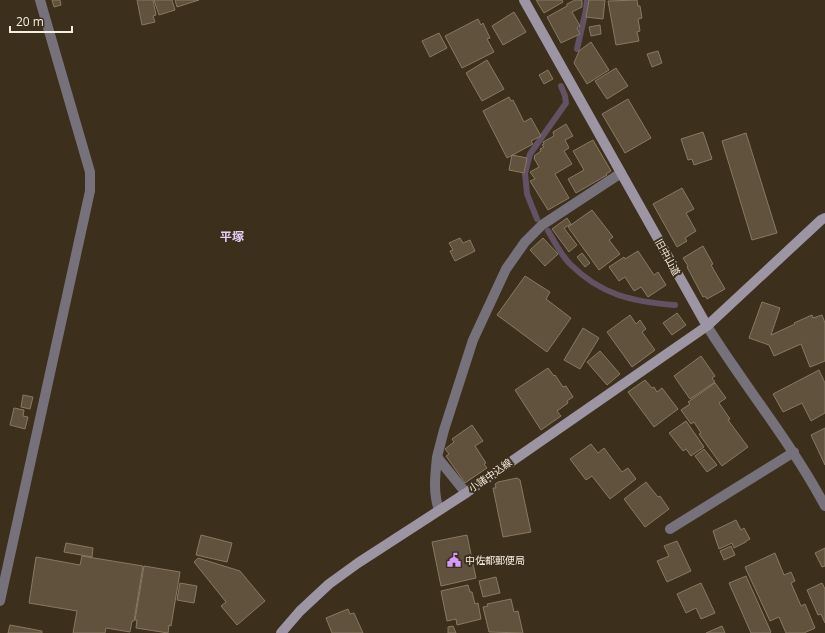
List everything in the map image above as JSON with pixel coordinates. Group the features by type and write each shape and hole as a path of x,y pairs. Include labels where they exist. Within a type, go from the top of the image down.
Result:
{"main road":[{"name":"旧中山道","path":"524,0 706,326"},
{"name":"小諸中込線","path":"281,633 300,611 330,584 358,563 466,492 706,326 821,220 825,218"}],"street":[{"path":"0,601 90,191 90,172 40,0"},
{"path":"439,510 435,499 435,482 437,457 444,430 473,340 506,268 525,242 542,225 621,173"},
{"name":"旧中山道","path":"706,326 794,452 825,506"},
{"path":"670,529 794,452"},
{"path":"437,457 466,492"}],"building":[{"path":"52,0 60,0 61,5 54,7"},
{"path":"137,0 153,0 156,15 153,16 155,22 142,25"},
{"path":"154,0 172,0 175,10 159,15"},
{"path":"175,0 199,0 177,7"},
{"path":"536,0 562,0 563,2 544,13"},
{"path":"575,0 582,0 582,7 572,12 580,26 577,28 580,34 561,43 547,17"},
{"path":"589,0 605,0 603,19 586,17"},
{"path":"637,0 638,6 640,6 642,18 638,19 640,31 637,32 639,41 616,45 608,1"},
{"path":"514,12 526,32 503,45 492,26"},
{"path":"478,19 481,25 483,23 490,38 487,39 494,52 462,68 445,36"},
{"path":"600,25 601,34 591,36 589,27"},
{"path":"439,33 447,48 430,57 422,41"},
{"path":"591,42 609,70 587,84 574,63 579,51"},
{"path":"658,51 662,63 652,67 647,54"},
{"path":"487,60 504,89 482,101 466,73"},
{"path":"616,68 628,86 607,99 595,81"},
{"path":"548,70 553,79 544,84 539,75"},
{"path":"509,97 511,101 513,100 524,122 531,118 541,136 531,141 533,144 507,158 483,111"},
{"path":"628,99 651,138 625,153 602,114"},
{"path":"566,124 573,136 565,140 569,148 564,151 572,164 555,174 569,198 548,210 530,181 535,179 530,172 539,167 534,156 544,147 542,145 544,144 543,142 554,136 553,132"},
{"path":"703,132 712,159 694,165 692,159 688,160 681,139"},
{"path":"746,133 777,233 752,240 722,141"},
{"path":"593,140 611,171 606,174 607,175 576,193 568,179 584,170 573,151"},
{"path":"512,155 527,158 524,173 509,170"},
{"path":"682,188 694,209 686,213 696,231 685,238 687,241 677,247 653,204"},
{"path":"592,210 613,237 609,240 620,254 599,270 568,227"},
{"path":"567,218 571,224 564,228 577,245 569,252 552,229"},
{"path":"460,238 463,243 470,240 475,251 455,261 450,251 453,250 449,243"},
{"path":"543,238 558,254 545,266 530,250"},
{"path":"703,246 713,264 711,265 725,289 707,299 705,296 703,297 683,258"},
{"path":"638,251 654,275 658,272 666,285 648,297 641,287 634,291 625,277 619,281 609,267 624,257 625,259"},
{"path":"582,253 590,263 585,267 577,257"},
{"path":"525,276 550,292 546,299 571,318 547,352 497,315"},
{"path":"762,302 780,308 771,335 812,315 813,318 822,315 825,323 825,361 810,367 801,344 774,356 769,345 749,338"},
{"path":"677,313 686,325 672,335 663,323"},
{"path":"630,315 636,324 640,320 646,329 642,332 655,350 632,367 607,332"},
{"path":"583,328 599,338 580,369 564,360"},
{"path":"600,351 620,374 607,385 587,362"},
{"path":"701,356 715,376 712,378 715,382 690,399 674,376"},
{"path":"548,368 563,387 566,386 573,397 567,401 568,403 557,411 561,416 541,430 515,390"},
{"path":"819,370 825,383 825,413 811,421 802,403 783,412 773,394"},
{"path":"645,380 652,388 654,387 657,392 662,388 678,409 654,427 628,392"},
{"path":"715,383 726,398 719,403 730,419 728,420 748,447 722,466 699,434 701,433 694,422 691,424 681,410 690,404 688,402"},
{"path":"23,395 33,397 30,409 21,407"},
{"path":"14,408 24,410 23,416 28,417 25,429 10,425"},
{"path":"686,421 704,447 691,456 686,449 683,451 669,433"},
{"path":"472,425 483,441 475,446 486,463 484,464 487,468 465,483 446,456 449,454 445,449 454,442 452,439"},
{"path":"825,428 825,465 811,435"},
{"path":"591,444 598,453 604,448 622,472 628,468 636,479 610,499 592,476 586,480 570,459"},
{"path":"704,449 717,465 707,472 695,456"},
{"path":"517,478 520,480 531,532 503,537 493,488 496,488 495,484 498,482"},
{"path":"646,482 658,497 660,496 669,509 645,527 624,499"},
{"path":"736,520 741,530 744,528 750,539 734,548 732,543 719,549 713,531"},
{"path":"201,535 232,543 227,562 196,555"},
{"name":"中佐都郵便局","path":"467,535 476,578 441,586 432,542"},
{"path":"677,541 691,571 667,582 657,561 669,556 664,546"},
{"path":"66,543 93,548 92,557 64,552"},
{"path":"731,546 735,555 724,560 720,551"},
{"path":"825,548 825,566 822,567 815,553"},
{"path":"775,553 784,575 791,572 795,581 791,583 801,606 805,604 815,628 804,633 786,633 779,617 770,621 745,567"},
{"path":"82,556 143,566 134,621 132,621 130,632 106,628 105,633 73,633 77,611 29,603 36,557 80,565"},
{"path":"198,558 240,571 265,601 237,625 221,606 226,602 194,562"},
{"path":"144,566 180,572 171,626 169,625 168,633 136,628 137,620 135,620"},
{"path":"746,576 771,632 770,633 751,633 729,583"},
{"path":"496,577 500,593 483,597 479,581"},
{"path":"180,583 197,586 194,603 177,600"},
{"path":"701,583 715,613 701,619 696,608 686,613 677,594"},
{"path":"822,583 825,589 825,623 821,614 818,615 807,590"},
{"path":"468,585 470,592 472,592 475,604 478,603 481,619 457,625 456,619 447,621 441,591"},
{"path":"511,599 514,612 518,611 523,633 489,632 483,607 488,606 487,604"},
{"path":"348,609 350,614 354,613 363,633 332,633 326,618"},
{"path":"10,625 42,631 42,633 8,633"},
{"path":"453,626 456,633 448,633 448,627"},
{"path":"722,626 725,633 706,633"}],"waterway":[{"path":"577,49 587,0"},
{"path":"537,219 527,194 525,173 530,154 566,103 561,86"},
{"path":"548,231 561,253 570,264 582,275 606,290 631,299 675,305"}],"place":[{"name":"中佐都郵便局","path":"454,560"}],"district":[{"name":"平塚","path":"232,237"}]}
